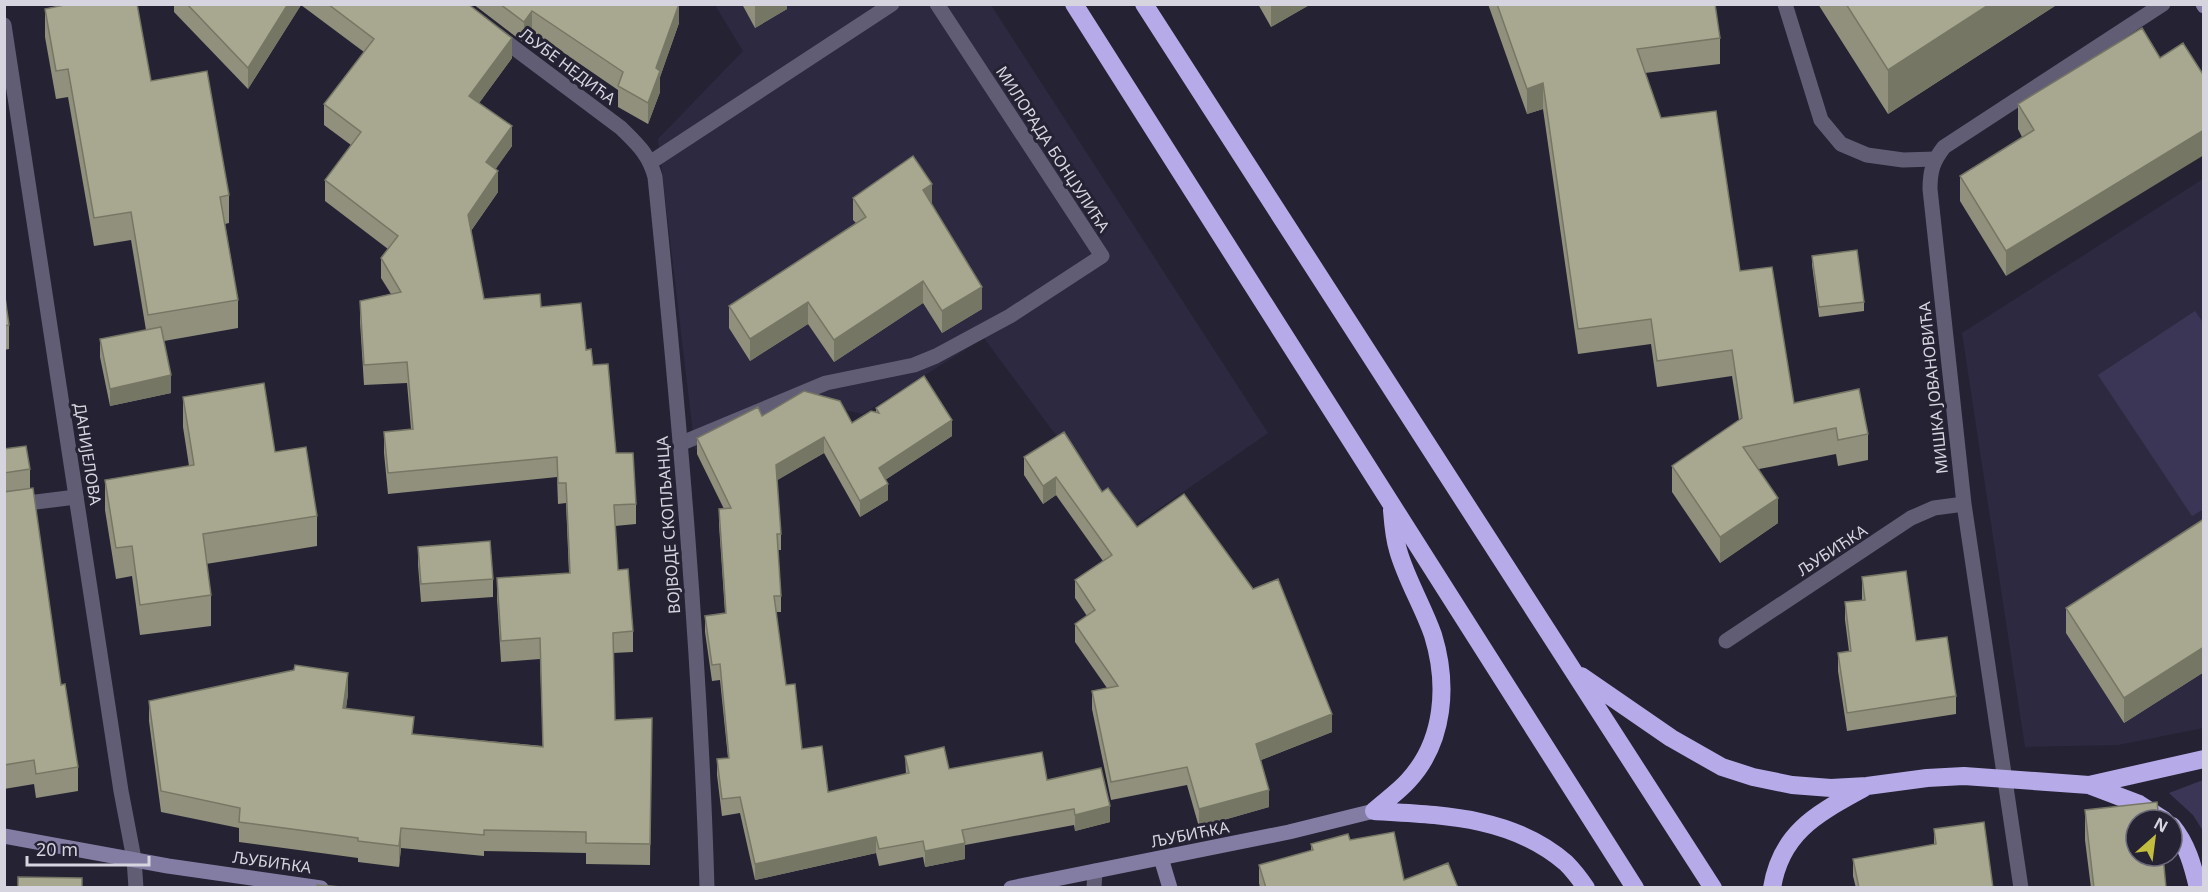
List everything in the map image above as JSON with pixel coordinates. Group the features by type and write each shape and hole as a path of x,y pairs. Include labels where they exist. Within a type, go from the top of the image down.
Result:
{"highway":[{"path":"1074,4 1635,888"},
{"path":"1144,4 1713,888"},
{"path":"1374,811 1409,780 1426,756 1437,731 1441,706 1442,677 1432,635 1398,550 1391,505"},
{"path":"1573,670 1671,738 1722,767 1753,777 1792,785 1831,788 1936,777 2003,778 2089,785 2145,808"},
{"path":"2089,785 2204,759"},
{"path":"1772,888 1785,850 1801,827 1817,814 1867,786"},
{"path":"1374,811 1440,815 1496,825 1538,843 1567,864 1586,888"},
{"path":"2184,844 2194,869 2198,888"}],"street":[{"path":"651,162 892,4"},
{"name":"МИЛОРАДА БОНЏУЛИЋА","path":"682,443 826,383 914,365 936,356 1010,316 1102,256 937,4"},
{"path":"1785,4 1821,120 1841,144 1867,155 1903,160 1935,159 1944,147 2163,4"},
{"name":"ДАНИЈЕЛОВА","path":"4,25 121,791 134,860 136,888"},
{"name":"ЉУБЕ НЕДИЋА","path":"484,25 621,128 651,162"},
{"name":"МИШКА ЈОВАНОВИЋА","path":"1935,159 1930,171 1930,189 1964,504 2021,888"},
{"name":"ВОЈВОДЕ СКОПЉАНЦА","path":"651,162 655,177 682,443 705,818 707,888"},
{"path":"4,506 76,497"},
{"name":"ЉУБИЋКА","path":"1726,641 1911,518 1934,508 1964,504"},
{"name":"ЉУБИЋКА","path":"1011,888 1289,832 1374,811"},
{"name":"ЉУБИЋКА","path":"4,836 134,860 321,888"},
{"path":"1161,858 1170,888"},
{"path":"1094,888 1095,871"}],"shaded area":[{"path":"715,5 991,5 1268,433 1127,531 984,338 863,414 805,401 777,411 695,450 658,139 743,51"},
{"path":"2203,179 2203,728 2118,745 2025,747 1962,333"},
{"path":"2195,311 2204,324 2204,509 2192,516 2098,375"},
{"path":"2204,780 2203,831 2193,815 2169,793"}],"building":[{"path":"69,4 137,4 151,81 207,71 229,195 220,197 238,300 148,315 131,212 94,218 68,69 56,71 45,9"},
{"path":"187,4 288,4 248,68"},
{"path":"328,4 468,4 512,38 469,96 512,126 486,162 498,171 468,215 484,299 540,294 541,307 581,303 586,350 591,349 593,365 608,364 616,453 633,453 636,504 614,505 618,570 628,569 633,631 613,633 615,720 652,718 650,844 586,843 586,832 484,830 484,835 401,828 399,846 358,841 358,838 239,822 240,808 161,791 149,701 294,670 295,665 348,673 343,708 414,717 412,734 543,747 540,638 501,641 497,578 570,573 566,483 558,483 557,457 388,473 384,432 413,429 407,362 364,365 360,301 401,292 381,258 398,236 325,180 361,132 324,104 374,39"},
{"path":"500,4 679,4 656,68 660,71 648,103 618,86 623,72 532,11 524,22"},
{"path":"1497,4 1715,4 1720,38 1637,49 1661,118 1716,111 1740,271 1772,267 1794,403 1859,389 1868,434 1838,440 1836,428 1743,447 1778,498 1720,537 1672,466 1742,418 1732,350 1657,361 1651,319 1578,329 1543,83 1527,89"},
{"path":"1846,4 1990,4 1888,70"},
{"path":"2142,28 2160,58 2183,43 2204,76 2204,130 2006,251 1960,176 2034,130 2018,104"},
{"path":"913,156 932,184 923,190 982,287 942,311 923,281 834,340 808,302 750,339 729,306 866,217 853,198"},
{"path":"1857,250 1864,302 1819,307 1812,256"},
{"path":"4,290 9,325 4,326"},
{"path":"161,327 171,375 110,389 100,339"},
{"path":"924,376 952,420 879,468 888,484 860,501 824,437 776,465 781,534 777,534 781,596 774,596 786,685 795,684 802,749 822,746 828,792 909,773 905,756 944,747 949,769 1042,752 1047,780 1101,768 1110,806 1075,815 1074,809 962,830 965,843 925,851 923,841 879,849 876,837 755,864 740,797 722,799 717,759 729,758 720,664 712,665 705,616 726,613 719,509 731,508 697,438 758,407 762,416 804,391 840,401 852,423 871,411 879,413 876,408"},
{"path":"264,383 275,452 306,447 317,516 203,534 211,595 140,605 132,546 116,548 105,480 194,465 183,397"},
{"path":"1064,432 1102,492 1108,488 1137,527 1184,494 1253,589 1278,579 1332,714 1256,744 1269,790 1199,809 1187,767 1111,782 1092,691 1118,686 1075,624 1095,610 1075,580 1112,555 1056,477 1043,486 1024,457"},
{"path":"26,446 30,469 4,473 4,449"},
{"path":"33,488 61,685 65,684 78,767 36,774 34,760 4,765 4,492"},
{"path":"2204,519 2204,647 2124,698 2066,608"},
{"path":"490,541 493,579 421,584 418,547"},
{"path":"1906,571 1916,641 1947,637 1956,696 1847,713 1838,653 1851,651 1845,602 1865,600 1862,577"},
{"path":"2157,802 2158,808 2124,808 2124,868 2164,868 2166,888 2094,888 2085,810"},
{"path":"1984,822 1993,888 1859,888 1853,859 1936,844 1934,829"},
{"path":"1394,832 1404,880 1448,863 1458,888 1266,888 1259,865 1313,850 1311,844 1348,834 1350,840"},
{"path":"18,877 82,878 82,888 18,888"},
{"path":"317,885 353,888 317,888"}]}
